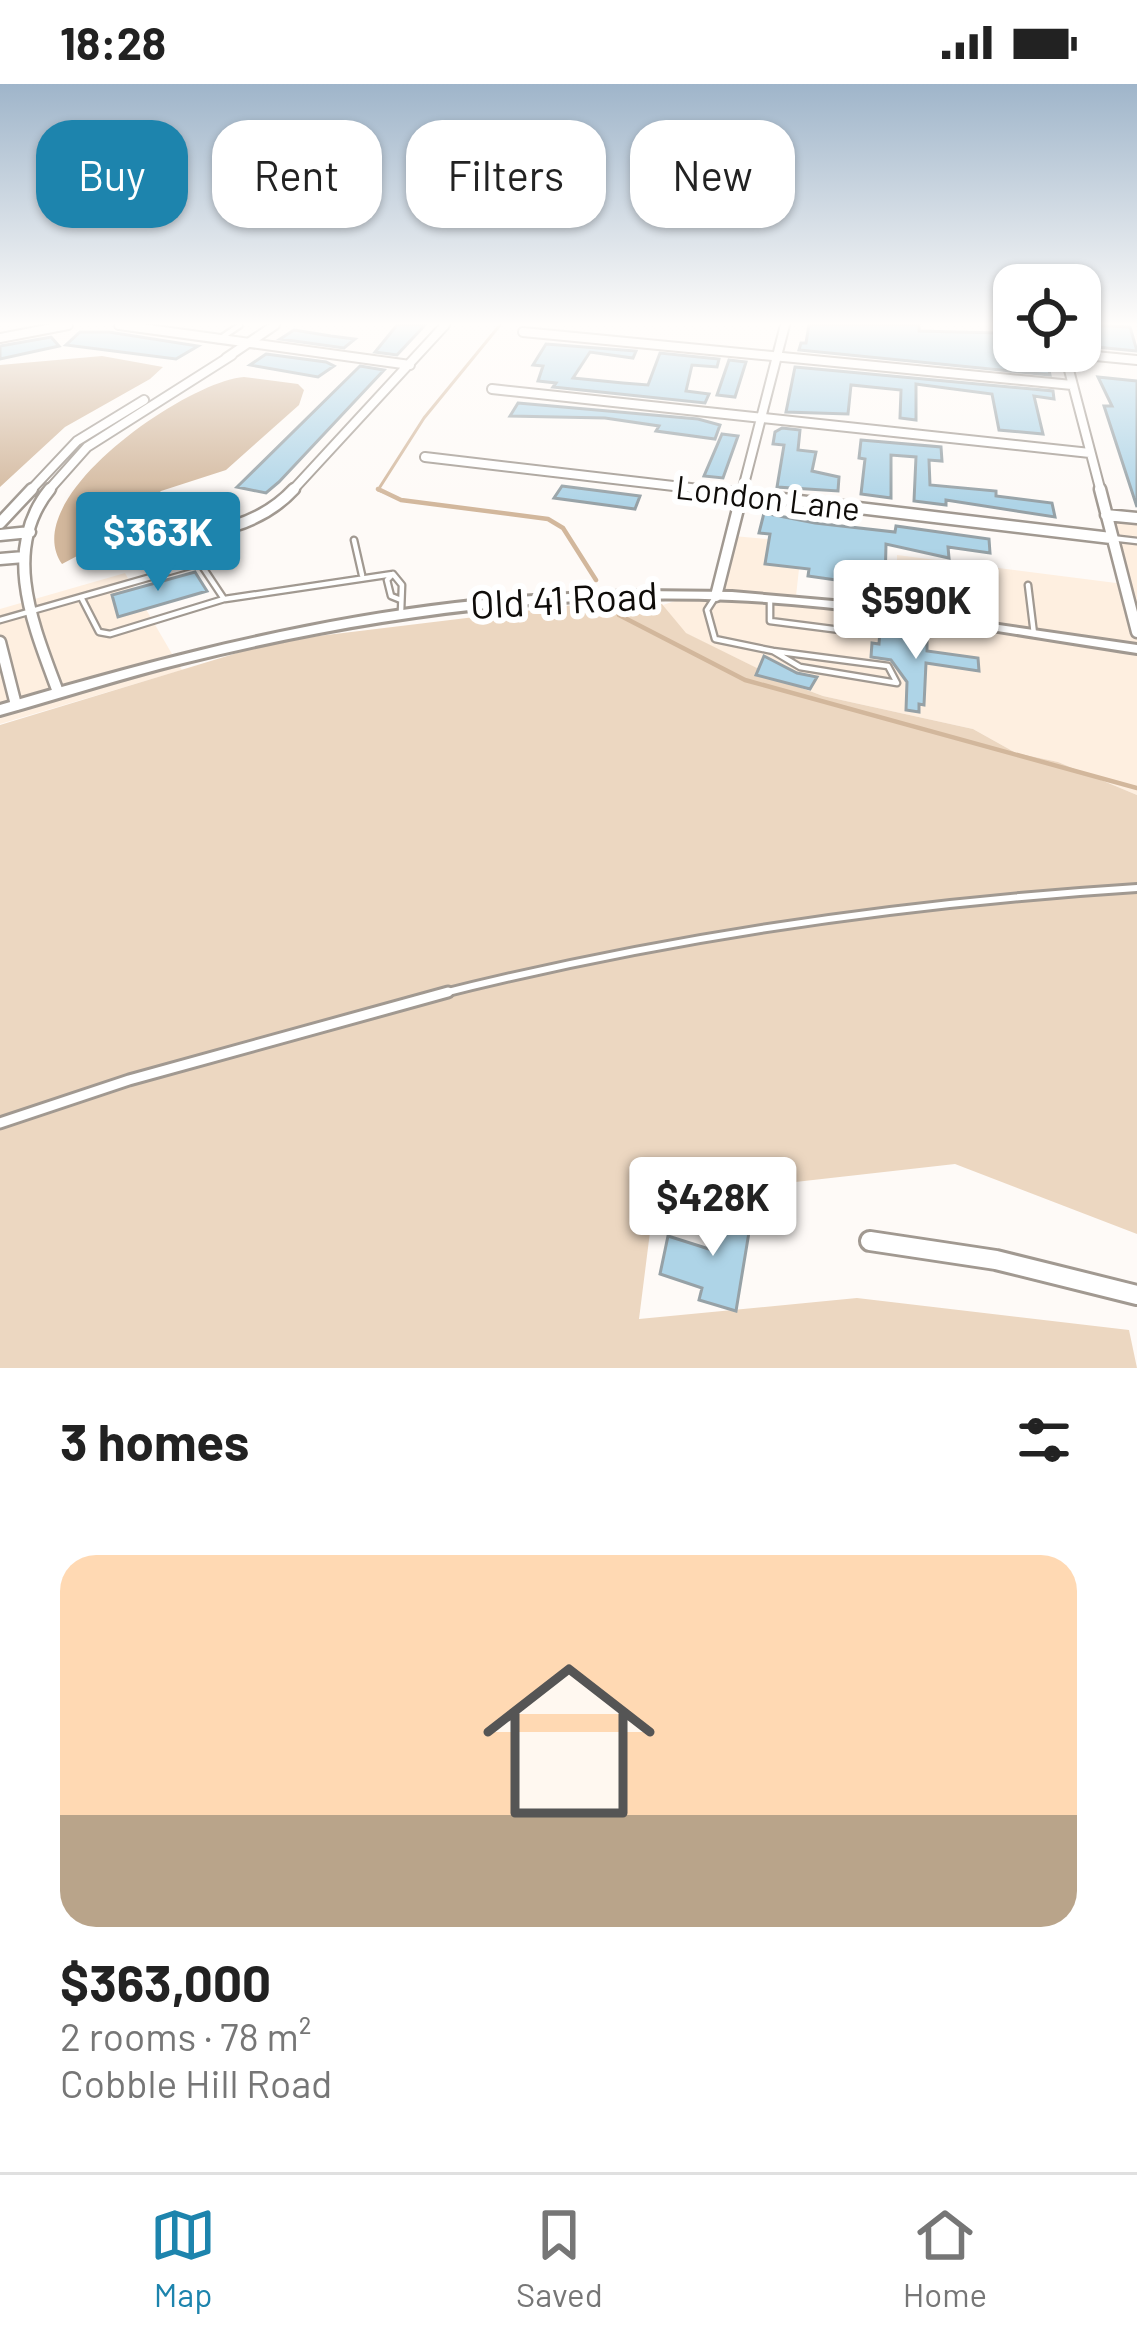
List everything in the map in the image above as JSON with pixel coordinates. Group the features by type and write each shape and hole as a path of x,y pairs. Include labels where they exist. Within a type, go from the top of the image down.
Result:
{"street":[{"path":"0,523 77,441 174,385"},
{"path":"58,692 21,590 32,510 87,447 186,385"},
{"path":"160,539 225,531 277,508 391,385"},
{"path":"716,596 770,385"},
{"path":"1072,385 1137,632"},
{"path":"492,389 1090,453"},
{"name":"London Lane","path":"425,457 1112,538"},
{"path":"1106,515 1137,518"},
{"path":"0,535 30,532"},
{"path":"0,560 24,557"},
{"name":"Old 41 Road","path":"0,710 224,645 401,606 534,597 770,600 1137,649"},
{"path":"0,642 16,705"},
{"path":"870,1241 996,1260 1137,1295"}],"lane":[{"path":"1112,538 1137,541"},
{"path":"354,540 362,575"},
{"path":"0,620 200,563 224,599"},
{"path":"81,597 99,632 110,634 224,599 393,574"},
{"path":"393,574 402,585 401,606"},
{"path":"393,574 387,580 391,596 401,606"},
{"path":"1028,584 1034,634"},
{"path":"716,596 707,610 715,639 888,666 897,683 800,667 770,649"},
{"path":"770,600 770,621 848,631 859,630 864,610"},
{"path":"0,1123 332,1021 496,978 657,944 906,907 1137,888"}],"shaded area":[{"path":"0,385 140,385 65,427 0,487"},
{"path":"214,385 299,385 304,390 299,405 226,470 161,491 113,537 62,564 54,537 63,508 84,477 114,447"},
{"path":"1105,510 1137,514 1137,645 871,607 706,592 722,586 733,536 802,542 796,596 897,609 897,555 1124,584"},
{"path":"125,573 172,654 0,705 0,609"},
{"path":"681,599 809,607 1137,653 1137,795 1058,762 1016,753 973,729 823,696 783,681 685,633 663,605"},
{"path":"606,601 662,604 686,633 783,681 823,696 973,729 1016,753 1058,762 1137,795 1137,1234 955,1164 697,1193 650,1232 639,1319 857,1298 1129,1330 1137,1368 0,1368 0,725 277,641"},
{"path":"177,662 182,670 0,724 0,715"}],"building":[{"path":"341,385 370,385 266,493 237,487"},
{"path":"687,385 686,391 709,394 705,403 553,387"},
{"path":"720,385 739,385 735,397 717,395"},
{"path":"791,385 916,385 916,420 900,418 901,390 851,385 848,414 786,412"},
{"path":"923,385 1053,391 1054,399 1034,396 1043,434 999,430 992,394"},
{"path":"1102,385 1137,385 1137,507 1104,406 1112,406"},
{"path":"518,403 720,425 715,439 605,418 510,416"},
{"path":"800,430 798,450 816,452 812,471 839,477 838,491 777,487 784,445 773,444 775,432"},
{"path":"722,434 738,436 723,478 704,476"},
{"path":"861,440 941,447 942,461 929,460 930,485 996,491 996,496 1052,503 1055,517 946,500 946,505 914,501 916,457 891,455 891,498 861,494 865,459 859,458"},
{"path":"562,486 640,496 635,509 554,498"},
{"path":"764,513 815,523 895,532 896,526 989,539 990,553 948,547 949,558 886,544 885,587 808,576 809,569 765,564 770,534 759,533"},
{"path":"195,572 207,591 118,617 112,595"},
{"path":"880,630 927,638 927,651 978,658 979,671 926,663 924,705 919,704 919,712 906,710 907,682 891,660 871,657"},
{"path":"764,656 797,673 817,677 810,689 756,675"},
{"path":"722,1198 743,1204 740,1223 750,1226 736,1311 699,1300 702,1288 660,1274 668,1236 709,1249"}],"waterway":[{"path":"378,489 451,385"},
{"path":"378,489 401,500 548,519 563,528 596,580"},
{"path":"378,489 384,492"},
{"path":"619,615 745,680 1137,788"}]}
